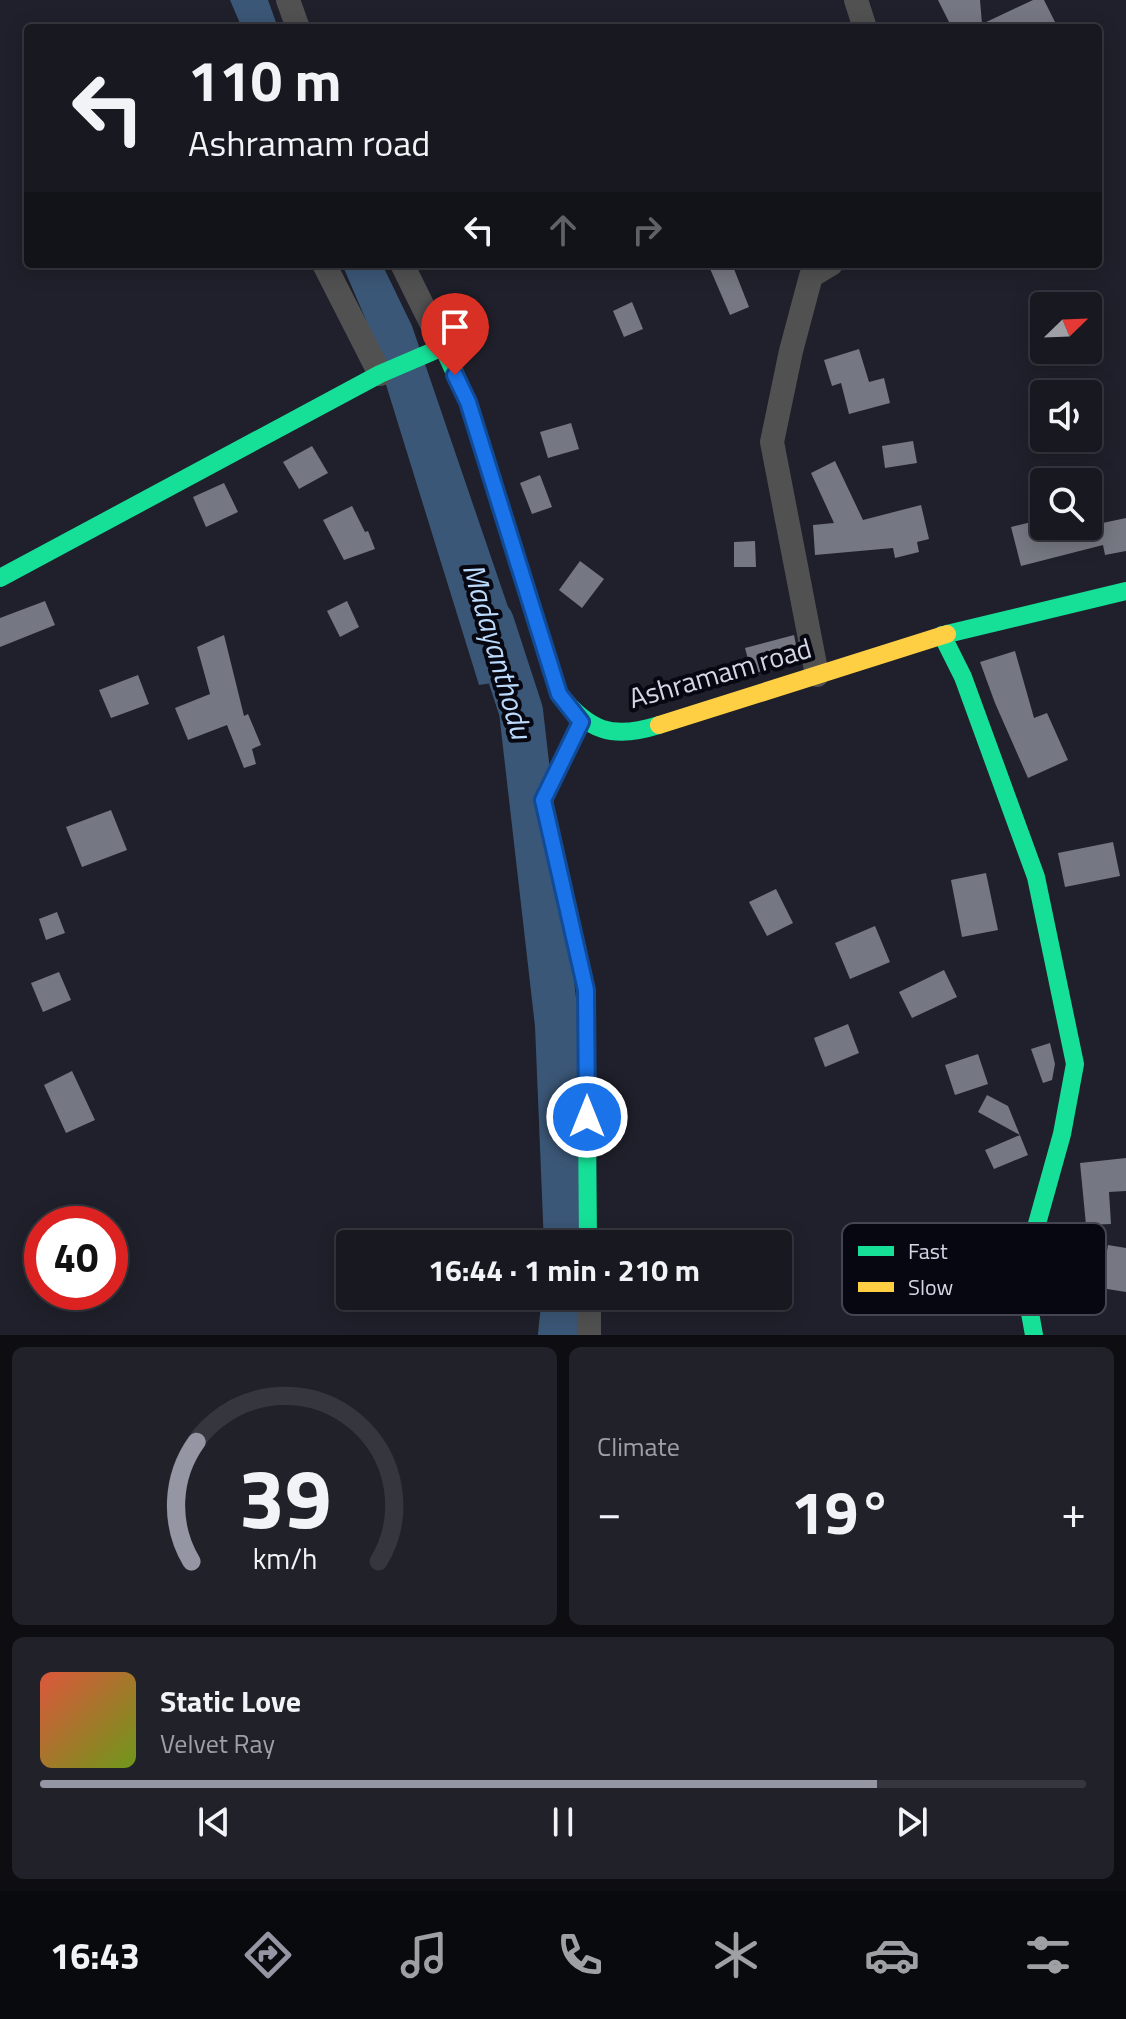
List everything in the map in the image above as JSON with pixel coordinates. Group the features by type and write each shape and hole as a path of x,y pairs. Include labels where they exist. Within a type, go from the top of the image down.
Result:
{"main road":[{"path":"0,578 380,374 443,347 468,402 559,694 581,722 543,800 586,990 588,1230"},
{"name":"Ashramam road","path":"581,722 605,733 649,728 942,635 1126,591"},
{"path":"942,635 963,677 1036,877 1075,1064 1062,1134 1035,1223"},
{"path":"1030,1315 1034,1335"}],"street":[{"path":"288,0 297,24"},
{"path":"856,0 864,24"},
{"path":"326,268 380,374"},
{"path":"404,268 443,347"},
{"path":"817,675 772,442 811,276 824,268"},
{"path":"589,1310 589,1335"}],"water":[{"path":"230,0 268,0 277,24 240,24"},
{"path":"344,268 384,268 412,326 532,677 479,685 366,320"}],"building":[{"path":"938,0 980,0 982,24 950,24"},
{"path":"1033,0 1044,0 1055,22 982,24"},
{"path":"710,268 734,268 749,307 730,315"},
{"path":"632,302 643,329 624,337 613,311"},
{"path":"859,349 869,382 884,378 890,403 849,414 841,383 832,386 824,360"},
{"path":"571,423 579,449 548,458 540,432"},
{"path":"913,441 917,463 885,468 882,446"},
{"path":"312,446 328,473 299,489 283,462"},
{"path":"835,461 863,520 921,505 929,539 917,542 919,552 895,558 893,548 815,555 813,525 834,523 811,473"},
{"path":"540,475 552,507 532,514 520,483"},
{"path":"224,483 238,512 206,527 193,497"},
{"path":"352,506 375,549 344,560 323,520"},
{"path":"1126,518 1126,551 1105,555 1103,545 1021,566 1011,527 1030,522 1030,540 1102,540 1102,523"},
{"path":"755,541 756,567 734,567 734,542"},
{"path":"580,561 604,579 582,608 559,590"},
{"path":"45,601 55,625 0,647 0,618"},
{"path":"347,601 359,627 340,637 327,611"},
{"path":"224,635 244,716 248,714 261,745 252,749 256,764 244,768 227,725 188,740 175,708 210,694 197,647"},
{"path":"794,635 799,660 752,674 745,648"},
{"path":"1015,651 1034,718 1047,713 1068,760 1028,778 980,662"},
{"path":"138,675 149,704 111,718 99,690"},
{"path":"111,810 127,850 82,867 66,827"},
{"path":"1113,842 1120,876 1065,887 1058,853"},
{"path":"986,873 998,930 962,937 951,880"},
{"path":"776,889 793,923 767,936 749,902"},
{"path":"57,912 65,933 46,940 39,919"},
{"path":"875,926 890,962 850,979 835,943"},
{"path":"944,970 957,997 912,1018 899,992"},
{"path":"59,972 71,1000 43,1012 31,983"},
{"path":"848,1024 859,1053 825,1067 814,1038"},
{"path":"1050,1043 1055,1064 1052,1080 1043,1083 1031,1049"},
{"path":"978,1054 988,1084 955,1095 945,1065"},
{"path":"72,1071 95,1120 66,1133 44,1085"},
{"path":"987,1095 1008,1106 1020,1135 978,1112"},
{"path":"1020,1135 1028,1155 994,1169 985,1150"},
{"path":"1126,1158 1126,1191 1109,1192 1111,1224 1086,1223 1080,1163"},
{"path":"1108,1245 1126,1248 1126,1292 1106,1289"}],"waterway":[{"name":"Madayanthodu","path":"492,622 521,711 557,1025 565,1230"},
{"name":"Madayanthodu","path":"560,1335 563,1310"}],"traffic: fast":[{"path":"0,578 380,374 443,347 468,402 559,694 581,717 603,729 628,732 659,725"},
{"path":"947,634 1126,591"},
{"path":"942,635 963,677 1036,877 1075,1064 1062,1134 1037,1223"},
{"path":"581,722 543,800 586,990 588,1230"},
{"path":"1030,1315 1034,1335"}],"traffic: slow":[{"path":"659,725 947,634"}],"route":[{"path":"455,375 468,402 559,694 581,722 543,800 586,990 587,1117"}]}
